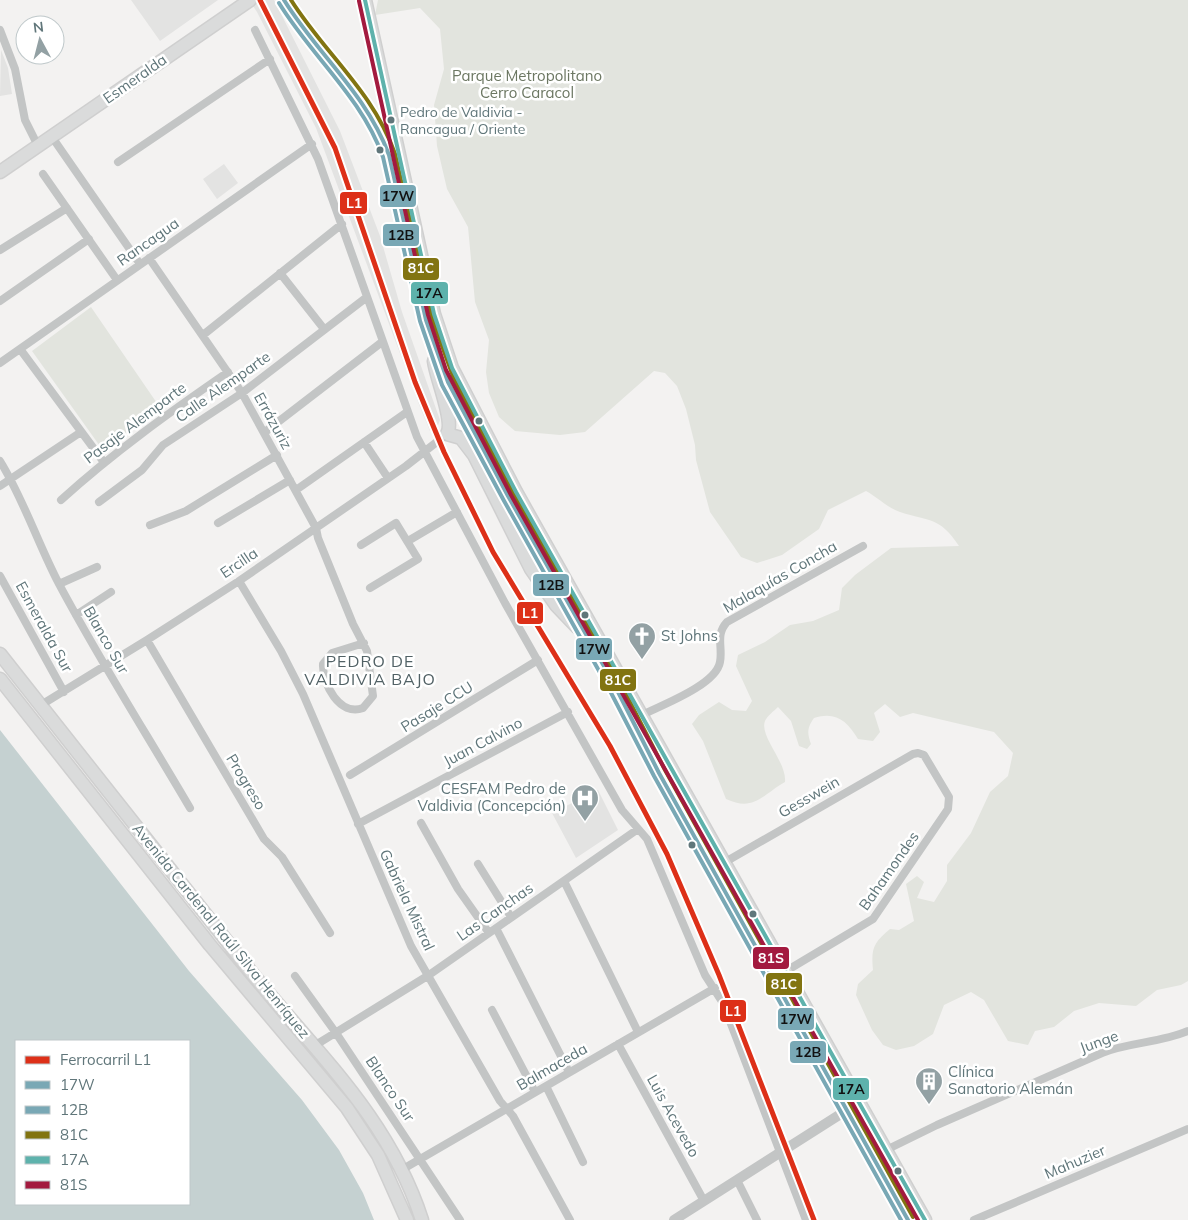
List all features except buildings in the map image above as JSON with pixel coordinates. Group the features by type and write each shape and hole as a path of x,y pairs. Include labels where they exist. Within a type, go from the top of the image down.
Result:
{"main road":[{"name":"Esmeralda","path":"0,172 250,0"},
{"path":"284,0 298,22 360,97 377,126 390,156"},
{"path":"358,0 366,22 386,99 434,314 446,352 483,430 564,586 586,636 908,1220"},
{"path":"365,0 366,22 390,156 432,341 437,380 450,421 447,434 461,438 479,463 523,554 541,584 565,615 586,636"},
{"path":"366,22 372,0"},
{"path":"432,341 448,382 508,496 642,715 925,1220"},
{"path":"508,496 523,554"},
{"path":"541,584 564,586"},
{"name":"Avenida Cardenal Raúl Silva Henríquez","path":"0,654 248,968 369,1113 403,1169 422,1220"},
{"name":"Avenida Cardenal Raúl Silva Henríquez","path":"0,679 210,945 347,1108 378,1155 407,1220"},
{"path":"847,1110 855,1096"},
{"path":"847,1110 856,1110 866,1114"},
{"path":"877,1163 886,1150"}],"street":[{"path":"0,30 3,45 17,75 25,120 38,146"},
{"path":"255,30 312,144 342,224 407,412 425,451 538,660 625,814 647,839 705,975 723,1003 806,1220"},
{"path":"118,162 270,59"},
{"path":"52,137 140,264"},
{"name":"Rancagua","path":"0,364 20,348 312,144"},
{"name":"Esmeralda","path":"0,179 20,159"},
{"path":"43,174 118,280"},
{"path":"0,250 67,208"},
{"path":"203,335 342,224"},
{"path":"0,301 89,239"},
{"name":"Errázuriz","path":"149,258 242,393 277,455 316,528 318,538 353,624 364,643"},
{"path":"280,273 324,329"},
{"name":"Calle Alemparte","path":"100,502 142,470 163,445 242,393 367,297"},
{"path":"264,432 382,342"},
{"path":"20,348 104,462"},
{"name":"Pasaje Alemparte","path":"61,500 104,462 147,428 228,372"},
{"path":"296,490 407,412"},
{"path":"0,486 81,432"},
{"name":"Ercilla","path":"41,705 238,581 388,478 447,434"},
{"path":"364,442 388,478"},
{"path":"150,525 186,511 277,455"},
{"name":"Blanco Sur","path":"0,461 11,479 59,584 105,666 190,808"},
{"path":"218,523 290,480"},
{"path":"408,541 457,512"},
{"path":"361,545 396,523 418,559 370,588"},
{"name":"Malaquías Concha","path":"642,715 714,676 721,660 719,635 727,622 863,546"},
{"path":"59,584 97,567"},
{"name":"Esmeralda Sur","path":"0,576 64,692"},
{"name":"Gabriela Mistral","path":"238,581 267,626 303,694 403,930 500,1101 513,1116 570,1220"},
{"path":"76,615 111,592"},
{"name":"Progreso","path":"147,640 264,839 282,858 330,933"},
{"path":"364,643 373,685 373,696 363,708 350,710 344,708 334,696 323,672 323,664 332,653 364,643"},
{"name":"Pasaje CCU","path":"350,775 538,660"},
{"name":"Juan Calvino","path":"358,824 568,712"},
{"name":"Gesswein","path":"714,869 914,754 920,753"},
{"name":"Bahamondes","path":"786,971 873,919 948,810 949,797 926,757 920,753"},
{"path":"422,823 454,882 493,931 570,1072"},
{"name":"Las Canchas","path":"314,1046 429,975 638,829"},
{"path":"478,864 512,917"},
{"path":"564,881 638,1032"},
{"name":"Blanco Sur","path":"295,976 336,1033 460,1220"},
{"name":"Balmaceda","path":"403,1169 715,988"},
{"path":"492,1010 535,1092"},
{"name":"Junge","path":"886,1150 937,1125 1102,1053 1120,1047 1165,1040 1188,1031"},
{"name":"Luis Acevedo","path":"618,1044 704,1201"},
{"path":"546,1086 583,1162"},
{"path":"674,1220 847,1110"},
{"name":"Mahuzier","path":"974,1220 1188,1129"},
{"path":"738,1180 757,1220"}],"shaded area":[{"path":"131,0 218,0 160,41"},
{"path":"249,0 274,0 340,131 380,236 402,312 440,420 437,428 430,431 420,407 316,128 257,12"},
{"path":"1,50 8,68 12,94 0,96"},
{"path":"224,164 238,183 217,199 203,179"},
{"path":"0,730 189,971 302,1100 339,1150 363,1193 374,1220 0,1220"},
{"name":"CESFAM Pedro de Valdivia (Concepción)","path":"598,790 618,830 576,858 552,813"}],"green space":[{"name":"Parque Metropolitano Cerro Caracol","path":"378,0 1188,0 1188,981 1181,985 1157,990 1136,1006 1099,1003 1074,1011 1054,1027 1035,1031 1028,1045 1008,1041 984,1000 971,992 944,1005 933,1034 914,1046 896,1050 883,1045 872,1030 856,995 858,984 873,970 872,957 874,947 890,929 899,930 914,921 906,884 917,876 924,882 917,898 934,902 947,881 947,865 971,833 990,792 1008,776 1013,753 994,732 913,713 900,717 885,704 874,713 880,732 873,741 858,739 850,727 840,719 822,716 814,718 810,725 808,734 811,744 807,749 799,746 791,721 778,707 766,719 764,727 769,742 782,766 785,782 757,800 744,804 726,799 703,741 692,724 699,715 719,702 732,710 746,711 752,701 736,666 738,655 765,642 790,625 813,621 839,610 842,588 855,575 891,548 959,546 946,529 927,519 896,510 866,491 828,510 819,529 782,555 757,563 741,557 710,512 696,460 695,445 686,409 677,386 665,373 654,371 585,432 560,435 515,431 499,417 489,393 486,372 489,340 475,302 468,227 447,189 437,146 434,105 444,69 440,29 420,8 375,15"},
{"path":"91,307 161,409 102,449 32,351"}],"rail line":[{"name":"L1","path":"260,0 335,148 415,382 444,452 493,552 610,746 667,854 719,975 814,1220"}],"transit line":[{"name":"17W","path":"284,0 297,20 368,112 389,155 426,320 448,382 508,496 614,684 659,773 908,1220"},
{"name":"81C","path":"291,0 304,20 361,92 386,132 395,154 432,318 454,379 513,493 619,681 665,770 913,1217"},
{"name":"17A","path":"365,0 434,314 452,368 516,492 925,1220"},
{"name":"81S","path":"359,1 428,315 446,370 511,495 918,1220"},
{"name":"12B","path":"279,3 292,23 349,96 374,135 383,157 420,321 442,385 608,687 654,776 901,1220"}],"place":[{"name":"Pedro de Valdivia - Rancagua / Oriente","path":"391,120"},
{"name":"St Johns","path":"642,660"},
{"name":"CESFAM Pedro de Valdivia (Concepción)","path":"585,822"},
{"name":"Clínica Sanatorio Alemán","path":"929,1105"}],"district":[{"name":"PEDRO DE VALDIVIA BAJO","path":"370,670"}]}
